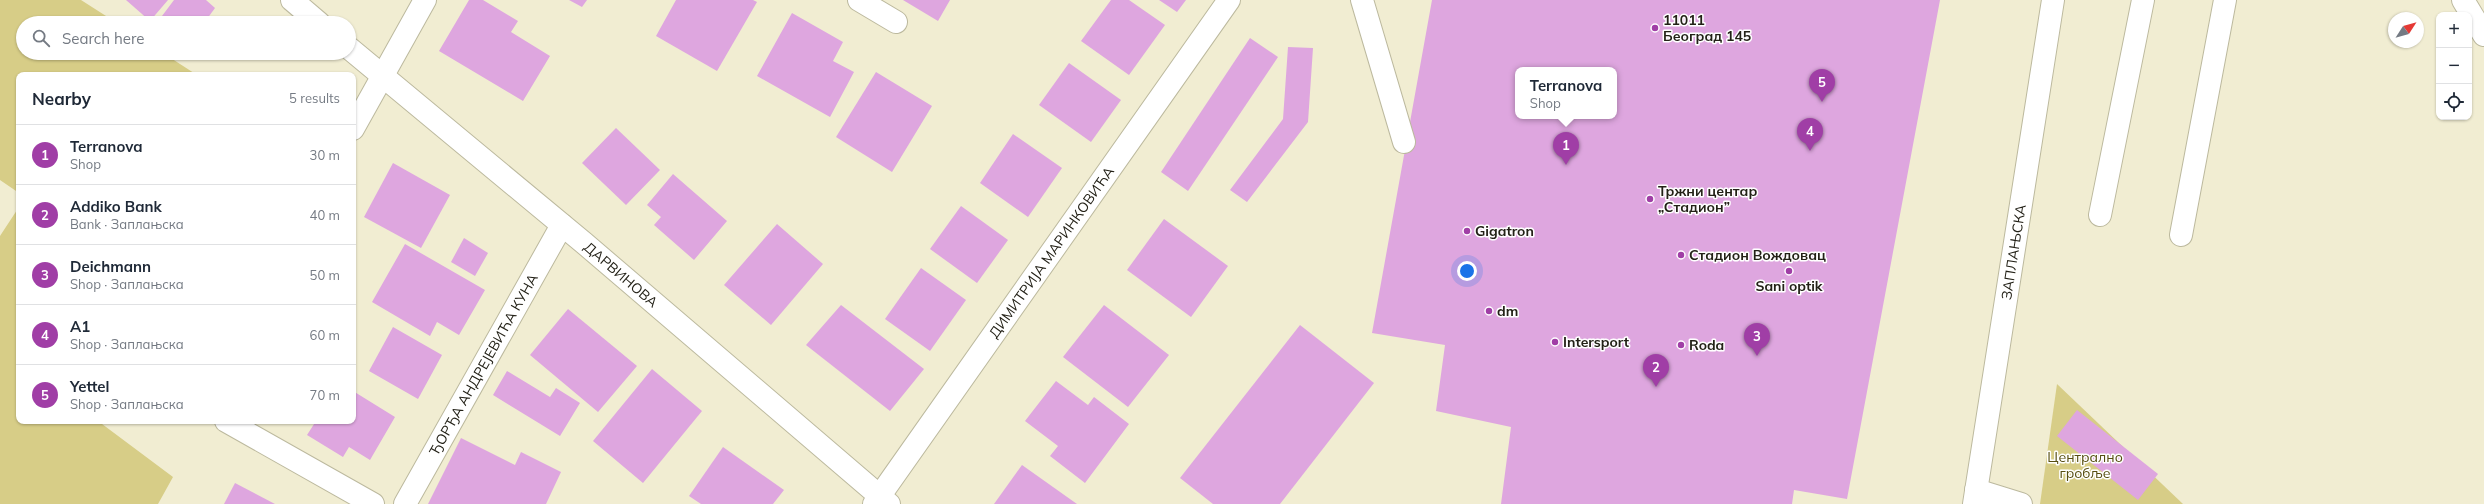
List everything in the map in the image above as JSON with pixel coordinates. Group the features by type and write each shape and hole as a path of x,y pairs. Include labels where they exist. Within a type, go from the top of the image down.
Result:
{"street":[{"path":"292,0 311,16"},
{"path":"356,124 425,0"},
{"path":"859,0 896,22"},
{"name":"ДИМИТРИЈА МАРИНКОВИЋА","path":"881,501 1229,0"},
{"path":"1362,0 1404,142"},
{"name":"ЗАПЛАЊСКА","path":"1975,497 2053,0"},
{"path":"2100,215 2143,0"},
{"path":"2181,235 2225,0"},
{"path":"2463,0 2484,35"},
{"name":"ДАРВИНОВА","path":"356,54 562,225 881,501"},
{"name":"ЂОРЂА АНДРЕЈЕВИЋА КУНА","path":"405,504 562,225"},
{"path":"231,424 373,504"},
{"path":"1975,497 2021,504"}],"green space":[{"path":"0,0 81,0 106,16 16,16 16,60 174,60 192,72 16,72 16,191 0,180"},
{"path":"16,212 16,424 102,424 173,477 158,504 0,504 0,236"},
{"name":"Централно гробље","path":"2057,384 2183,504 2040,504"}],"building":[{"path":"126,0 168,0 154,16 144,16"},
{"path":"174,0 206,0 215,8 209,16 162,16"},
{"path":"469,0 483,0 518,21 511,32 550,56 523,101 439,51"},
{"path":"569,0 587,0 582,7"},
{"path":"676,0 753,0 757,2 717,71 656,36"},
{"path":"903,0 950,0 938,21"},
{"path":"1111,0 1129,0 1165,25 1129,75 1081,41"},
{"path":"1159,0 1186,0 1177,12"},
{"name":"Стадион Вождовац","path":"1432,0 1940,0 1847,499 1794,490 1792,504 1501,504 1511,427 1436,411 1445,345 1372,333"},
{"path":"792,13 843,42 833,61 854,72 830,117 757,76"},
{"path":"1250,38 1278,57 1188,191 1161,172"},
{"path":"1288,47 1313,48 1308,122 1247,202 1230,190 1283,119"},
{"path":"1069,63 1121,100 1091,142 1039,105"},
{"path":"876,72 932,106 892,172 836,137"},
{"path":"616,128 660,170 626,205 582,163"},
{"path":"1013,134 1062,168 1028,217 980,183"},
{"path":"393,163 450,195 421,248 364,217"},
{"path":"673,174 727,221 694,260 654,225 661,217 647,205"},
{"path":"961,206 1008,240 977,283 930,249"},
{"path":"1164,219 1228,266 1191,317 1127,270"},
{"path":"777,224 823,264 771,325 724,285"},
{"path":"464,238 488,253 475,276 451,262"},
{"path":"405,244 485,290 459,335 437,322 430,336 372,302"},
{"path":"921,268 966,300 930,351 885,319"},
{"path":"841,305 924,369 890,411 806,345"},
{"path":"1104,305 1169,355 1128,407 1063,357"},
{"path":"568,309 637,366 598,412 530,355"},
{"path":"1300,325 1374,383 1280,504 1213,504 1180,478"},
{"path":"393,327 442,355 418,399 369,371"},
{"path":"652,369 702,411 643,483 593,441"},
{"path":"507,371 550,397 556,388 580,403 560,436 493,395"},
{"path":"1056,381 1088,405 1094,397 1129,424 1085,483 1050,456 1058,446 1025,421"},
{"path":"356,393 395,417 370,460 349,447 343,457 307,435 314,424 356,424"},
{"path":"2077,410 2158,474 2138,500 2057,436"},
{"path":"461,438 515,465 521,452 561,472 546,504 428,504"},
{"path":"723,447 784,490 773,504 701,504 689,496"},
{"path":"1022,465 1077,504 994,504"},
{"path":"235,483 275,504 224,504"}],"place":[{"name":"11011 Београд 145","path":"1655,28"},
{"name":"Yettel","path":"1822,102"},
{"name":"A1","path":"1810,151"},
{"name":"Terranova","path":"1566,165"},
{"name":"Тржни центар „Стадион”","path":"1650,199"},
{"name":"Gigatron","path":"1467,231"},
{"name":"Стадион Вождовац","path":"1681,255"},
{"name":"Sani optik","path":"1789,271"},
{"name":"dm","path":"1489,311"},
{"name":"Intersport","path":"1555,342"},
{"name":"Roda","path":"1681,345"},
{"name":"Deichmann","path":"1757,356"},
{"name":"Addiko Bank","path":"1656,387"}]}
